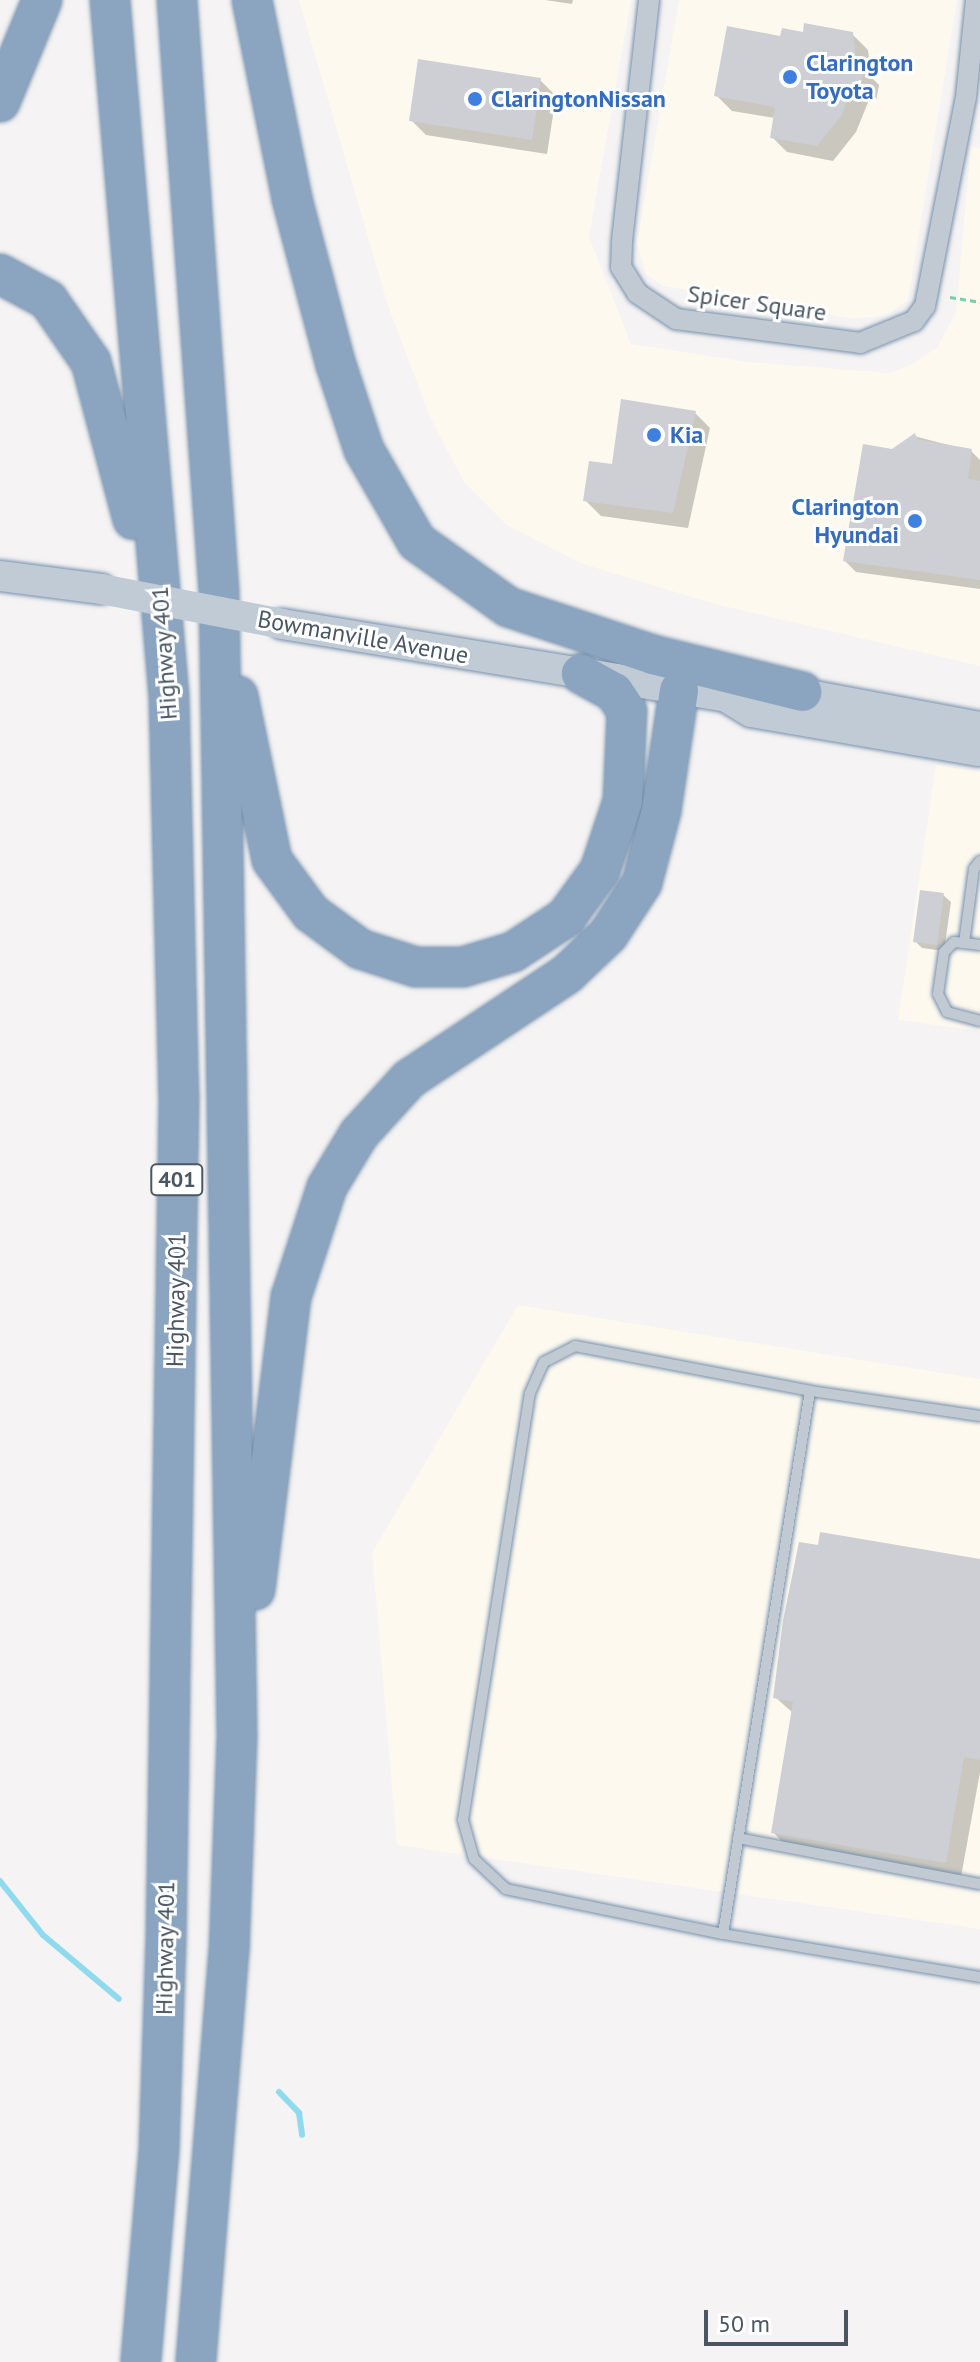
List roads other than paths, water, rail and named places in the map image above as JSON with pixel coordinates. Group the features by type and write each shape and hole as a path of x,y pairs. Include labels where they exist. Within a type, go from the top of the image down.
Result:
{"highway":[{"path":"0,102 42,0"},
{"name":"Highway 401","path":"110,0 169,697 179,1096 166,1939 159,2150 141,2362"},
{"name":"401","path":"177,0 219,592 237,1736 229,1950 196,2362"},
{"path":"252,0 292,199 336,365 364,450 417,542 508,607 640,651 802,692"},
{"path":"0,274 48,300 91,362 121,459 169,697"},
{"path":"219,592 272,860 311,913 360,949 416,967 463,967 513,952 566,917 600,870 623,801 627,711 614,692 581,674"},
{"path":"237,1736 291,1297 327,1187 359,1134 409,1079 567,974 608,935 642,883 661,811 679,690"}],"main road":[{"name":"Bowmanville Avenue","path":"0,576 101,589 282,624 726,697 751,712 980,751"},
{"name":"Bowmanville Avenue","path":"726,697 755,688 802,692 980,727"}],"street":[{"name":"Spicer Square","path":"649,0 621,267 637,293 676,319 860,343 914,321 934,279 971,121 976,0"}],"lane":[{"path":"964,943 974,869 980,861"},
{"path":"980,945 954,942 944,952 938,994 947,1012 980,1021"},
{"path":"980,1416 810,1391 575,1346 544,1362 527,1407 463,1820 474,1859 506,1889 723,1934 980,1977"},
{"path":"723,1934 810,1391"},
{"path":"738,1838 980,1884"}],"waterway":[{"path":"0,1881 43,1935 119,1999"},
{"path":"279,2092 299,2113 302,2135"}],"place":[{"name":"Clarington Toyota","path":"790,77"},
{"name":"ClaringtonNissan","path":"475,99"},
{"name":"Kia","path":"654,435"},
{"name":"Clarington Hyundai","path":"915,521"}]}
